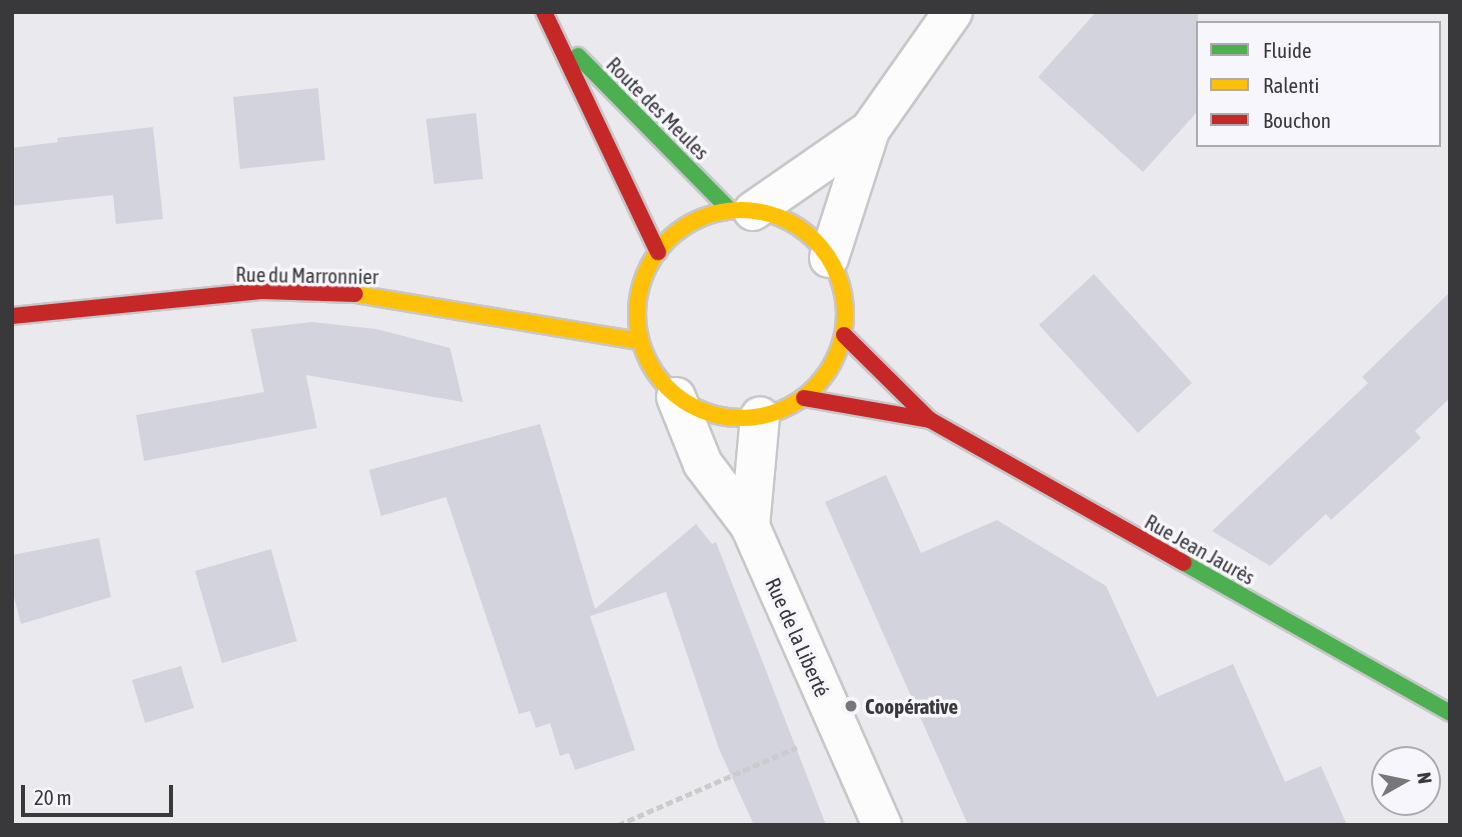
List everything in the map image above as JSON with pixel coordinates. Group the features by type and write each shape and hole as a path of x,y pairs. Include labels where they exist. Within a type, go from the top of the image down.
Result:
{"street":[{"name":"Route des Meules","path":"544,12 557,34 658,252"},
{"path":"829,258 870,130 953,12"},
{"name":"Route des Meules","path":"557,34 742,210"},
{"path":"742,210 783,219 809,234 829,258 844,295 844,335 830,370 804,398 760,416 731,419 695,408 676,397 660,381 640,341 640,287 658,252 686,225 742,210 870,130"},
{"name":"Rue du Marronnier","path":"12,316 262,290 365,294 640,341"},
{"name":"Rue Jean Jaurès","path":"844,335 930,420 1450,713"},
{"name":"Rue de la Liberté","path":"676,397 703,464 750,526 882,825"},
{"name":"Rue Jean Jaurès","path":"804,398 930,420"},
{"name":"Rue de la Liberté","path":"750,526 760,416"}],"path":[{"path":"618,825 839,728"}],"building":[{"path":"1096,12 1198,12 1196,113 1143,172 1038,77"},
{"path":"318,88 325,160 240,169 233,97"},
{"path":"476,113 483,179 434,184 426,119"},
{"path":"153,127 163,219 116,224 113,195 12,206 12,148 58,142 57,138"},
{"path":"1094,274 1192,383 1138,433 1039,325"},
{"path":"1450,292 1450,398 1415,431 1421,438 1331,520 1326,514 1270,566 1212,531 1368,383 1362,377"},
{"path":"312,322 376,329 450,348 463,402 306,375 317,428 144,461 136,415 264,392 251,329"},
{"path":"540,424 595,609 696,524 712,544 716,542 826,825 754,825 719,749 666,592 590,616 635,750 575,770 569,753 560,756 550,723 536,728 530,711 519,714 446,497 381,516 369,470"},
{"path":"886,475 921,553 997,520 1106,586 1157,697 1233,664 1285,782 1321,766 1347,825 968,825 825,502"},
{"path":"99,538 111,597 21,624 12,589 12,555"},
{"path":"271,549 297,641 222,663 195,571"},
{"path":"181,666 194,708 145,723 132,680"}],"traffic: fast":[{"path":"578,56 730,210"},
{"path":"1184,563 1450,713"}],"traffic: slow":[{"path":"741,210 781,218 815,240 837,274 845,314 837,354 815,388 781,410 741,418 701,410 667,388 645,354 637,314 645,274 667,240 701,218 741,210"},
{"path":"355,294 640,341"}],"traffic: jam":[{"path":"544,12 658,252"},
{"path":"12,316 262,291 355,294"},
{"path":"844,335 930,420 1184,563"},
{"path":"804,398 930,420"}],"place":[{"name":"Coopérative","path":"851,706"}]}
